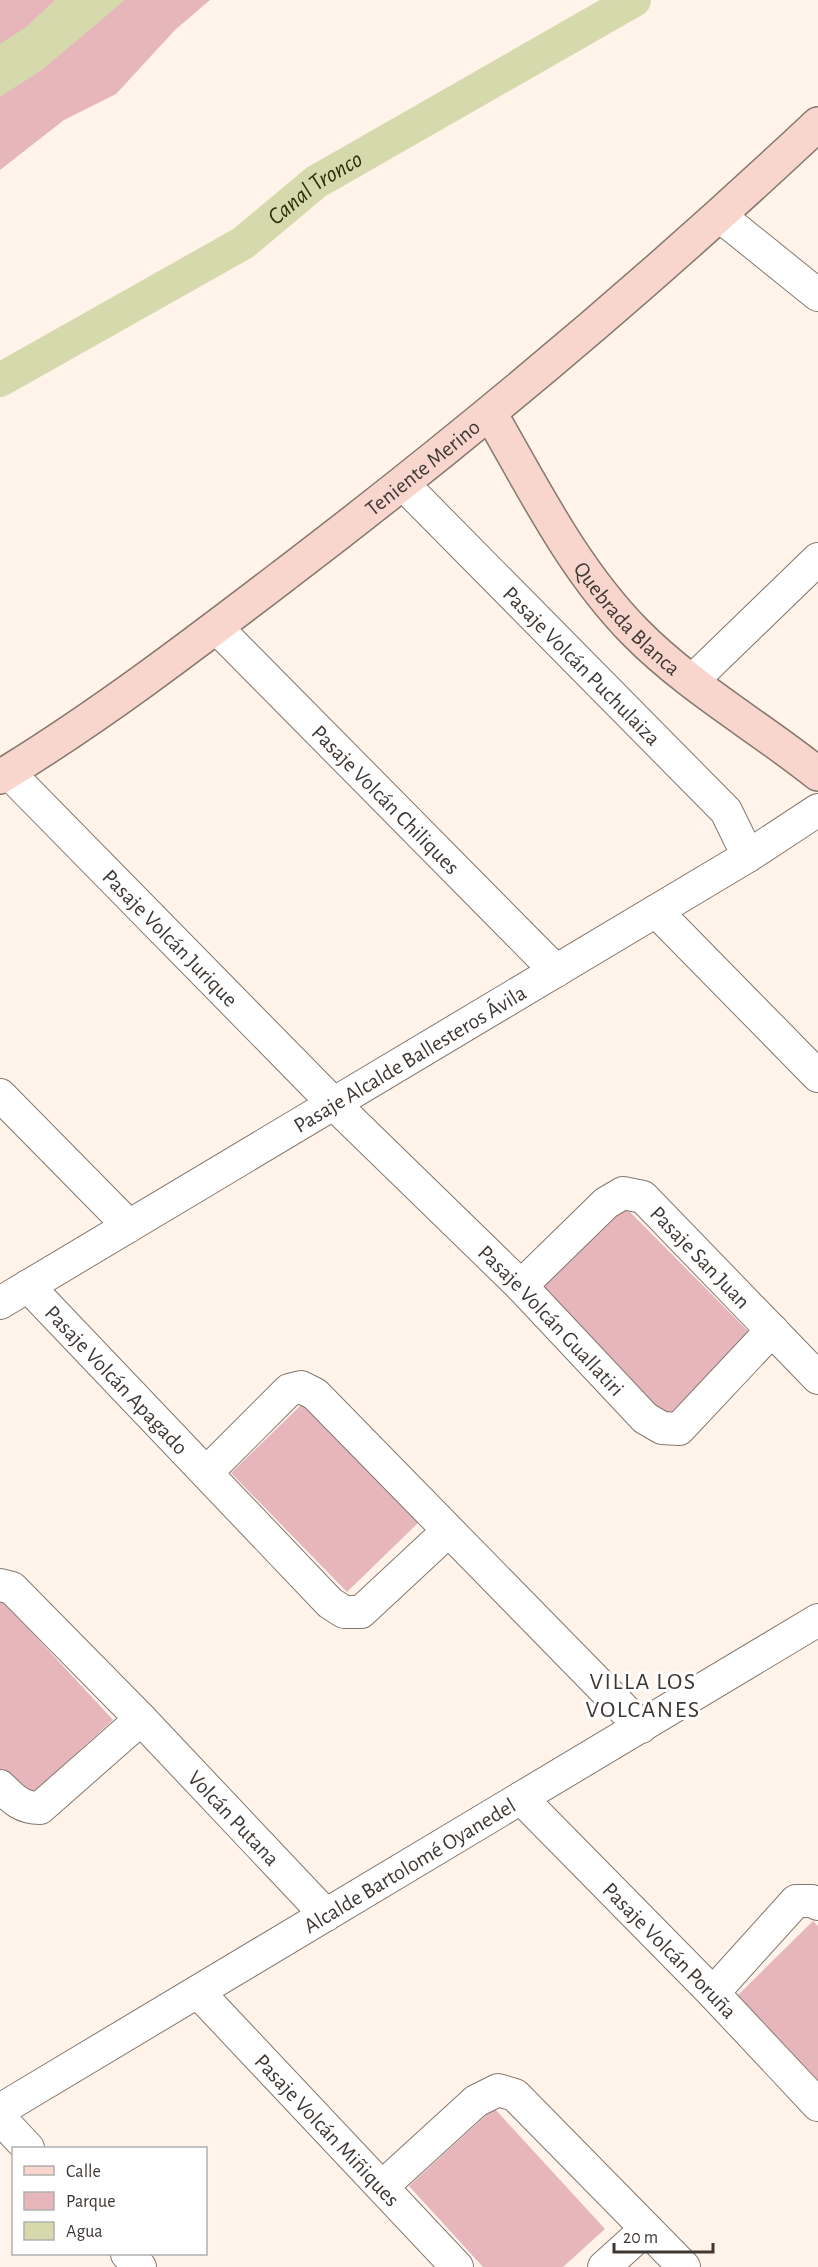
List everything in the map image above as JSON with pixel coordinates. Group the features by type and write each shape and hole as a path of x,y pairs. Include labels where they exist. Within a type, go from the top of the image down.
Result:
{"street":[{"name":"Teniente Merino","path":"4,775 216,627 404,484 720,216 818,124"},
{"path":"720,216 818,295"},
{"name":"Quebrada Blanca","path":"490,413 557,531 591,582 636,634 692,681 818,774"},
{"name":"Pasaje Volcán Puchulaiza","path":"404,484 726,811 748,856"},
{"path":"692,681 818,560"},
{"name":"Pasaje Volcán Chiliques","path":"216,627 556,971"},
{"name":"Pasaje Volcán Jurique","path":"4,775 334,1104"},
{"name":"Pasaje Alcalde Ballesteros Ávila","path":"0,1303 748,856 818,810"},
{"path":"656,911 818,1076"},
{"path":"0,1095 129,1226"},
{"name":"Pasaje Volcán Guallatiri","path":"334,1104 521,1286 645,1418 662,1428 680,1428 772,1330"},
{"name":"Pasaje San Juan","path":"521,1286 606,1203 623,1193 642,1197 818,1378"},
{"name":"Pasaje Volcán Apagado","path":"28,1286 330,1603 344,1612 361,1612 447,1532"},
{"name":"Pasaje Volcán Apagado","path":"207,1472 289,1390 301,1387 315,1394 447,1532 641,1727"},
{"name":"Volcán Putana","path":"0,1585 12,1588 141,1719 326,1915"},
{"name":"Alcalde Bartolomé Oyanedel","path":"0,2110 818,1620"},
{"path":"0,1786 13,1800 26,1808 40,1808 141,1719"},
{"name":"Pasaje Volcán Poruña","path":"521,1798 713,1993 818,2105"},
{"path":"713,1993 796,1901 812,1901 818,1904"},
{"name":"Pasaje Volcán Miñiques","path":"198,1992 457,2267"},
{"path":"383,2186 476,2101 498,2090 515,2095 684,2267"},
{"path":"0,2118 27,2147"},
{"path":"604,2267 646,2229"},
{"path":"130,2255 140,2267"}],"green space":[{"path":"0,0 210,0 175,30 116,94 64,120 0,170"},
{"path":"623,1205 751,1334 665,1418 537,1289"},
{"path":"303,1403 419,1522 347,1592 231,1473"},
{"path":"0,1598 113,1720 25,1800 0,1773"},
{"path":"813,1921 818,1926 818,2084 734,1999"},
{"path":"494,2108 605,2229 563,2267 483,2267 409,2186"}],"water":[{"path":"55,0 125,0 43,69 0,97 0,44 26,27"}],"waterway":[{"name":"Canal Tronco","path":"0,380 243,243 316,182 634,0"}],"district":[{"name":"VILLA LOS VOLCANES","path":"643,1695"}]}
